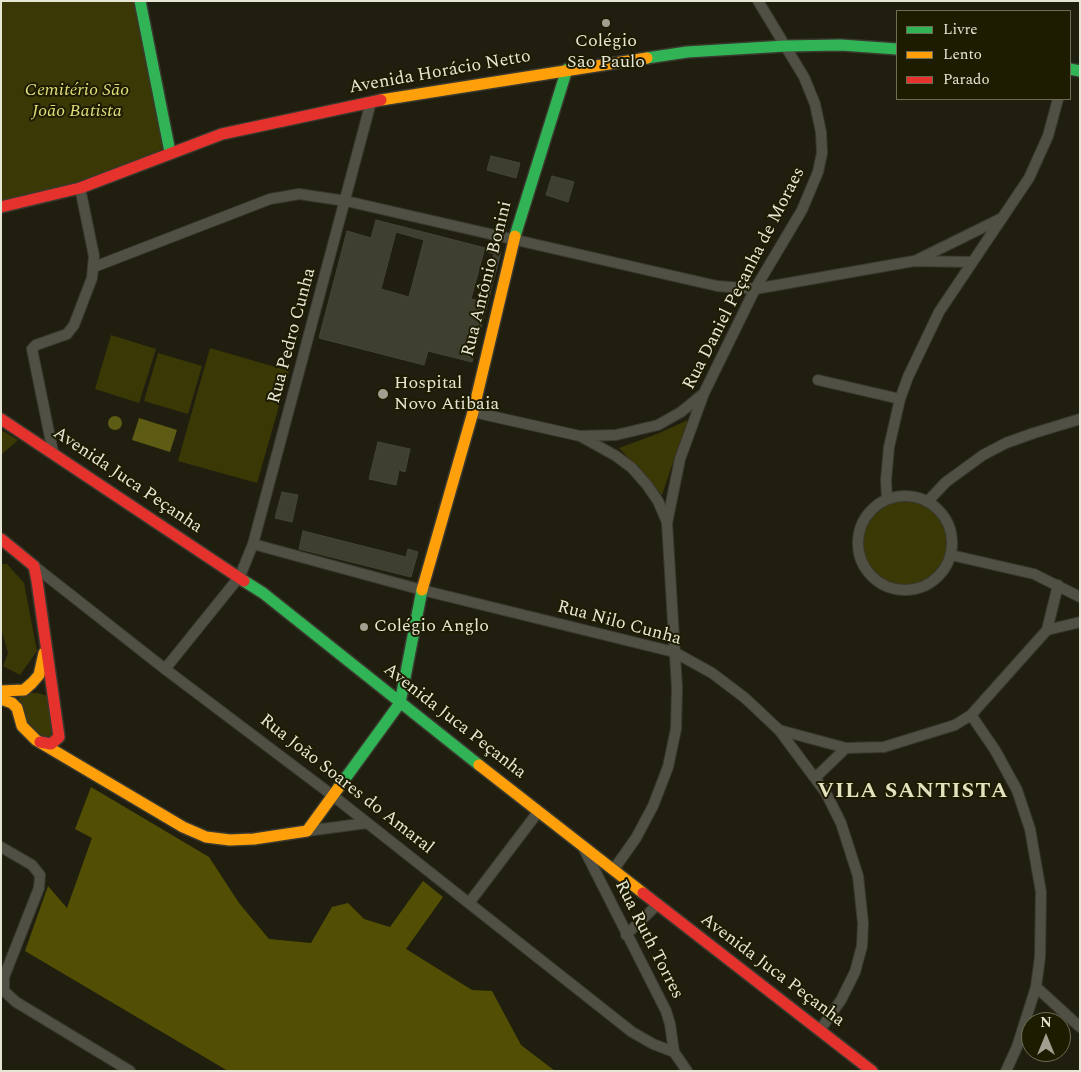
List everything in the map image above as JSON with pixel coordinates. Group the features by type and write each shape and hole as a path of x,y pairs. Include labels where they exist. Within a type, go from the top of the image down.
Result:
{"main road":[{"path":"140,1 170,152"},
{"name":"Avenida Horácio Netto","path":"1,207 80,188 170,152 222,134 371,102 567,69 687,52 785,46 841,45 896,49"},
{"name":"Rua Antônio Bonini","path":"400,703 422,590 473,412 514,239 567,69"},
{"name":"Avenida Juca Peçanha","path":"1,419 263,592 538,812 614,869 657,905 872,1071"},
{"name":"Rua João Soares do Amaral","path":"1,539 34,566"},
{"path":"34,566 59,737 51,744 39,742"},
{"path":"16,708 19,695 39,675 43,663 44,635"},
{"path":"1,691 38,687 45,689 54,702"},
{"path":"1,699 12,703 16,708 25,732 39,742 183,827 206,837 230,840 254,839 307,830 400,703"}],"street":[{"name":"Rua Daniel Peçanha de Moraes","path":"614,869 636,838 653,806 668,767 676,729 677,688 667,523 680,459 704,393 755,289 802,210 818,172 822,153 821,132 815,104 804,77 758,1"},
{"path":"887,499 886,480 889,447 900,399 921,347 939,312 1029,178 1048,136 1058,100"},
{"name":"Rua Pedro Cunha","path":"165,669 240,576 253,544 371,102"},
{"path":"52,452 32,349 36,345 67,334 74,325 94,267 80,188"},
{"path":"94,267 270,199 299,194 346,201 717,286 755,289 914,261 971,262"},
{"path":"914,261 948,246 1005,216"},
{"path":"818,380 900,399"},
{"path":"473,412 580,436 616,435 658,425 682,412 704,393"},
{"path":"928,501 946,482 984,455 1006,443 1080,419"},
{"path":"616,435 611,445 616,456"},
{"path":"580,436 616,456 632,468 658,501 667,523"},
{"path":"901,496 915,497 928,501 940,511 949,524 953,540 951,555 944,570 933,582 918,589 902,591 886,587 873,578 863,565 858,550 858,534 864,518 875,506 887,499 901,496"},
{"name":"Rua Nilo Cunha","path":"253,544 422,590 674,652 712,673 745,698 779,730 816,777 841,823 852,852 858,876 863,922 862,946 855,972 840,1000 820,1030"},
{"path":"951,555 1034,574 1080,597"},
{"name":"Rua João Soares do Amaral","path":"34,566 165,669 332,795 632,1032 653,1044 674,1052"},
{"path":"779,730 846,748 884,747 910,741 955,725 971,715 1048,630 1058,585"},
{"path":"1048,630 1080,622"},
{"path":"971,715 995,750 1017,790 1030,829 1041,892 1040,958 1036,988 1017,1047 1006,1071"},
{"path":"816,777 846,748"},
{"path":"469,903 538,812"},
{"path":"307,830 367,823"},
{"name":"Rua Ruth Torres","path":"582,846 666,1011 674,1052"},
{"path":"1,847 32,865 40,875 39,888 4,977 4,991 16,1002 130,1071"},
{"path":"626,935 657,905"},
{"path":"1036,988 1080,1026"},
{"path":"674,1052 686,1071"}],"green space":[{"name":"Cemitério São João Batista","path":"1,1 135,1 163,149 80,183 1,201"},
{"path":"111,335 156,349 139,403 95,389"},
{"path":"210,348 289,371 257,483 178,461"},
{"path":"158,353 202,366 188,414 144,401"},
{"path":"688,420 662,495 619,448"},
{"path":"1,430 18,440 1,455"},
{"path":"905,501 921,504 935,513 944,527 947,543 944,559 935,573 921,582 905,585 889,582 875,573 866,559 863,543 866,527 875,513 889,504"},
{"path":"1,564 7,564 24,583 37,651 20,675 3,666 8,653 1,628"},
{"path":"38,693 47,696 56,738 31,736 18,701 20,695"}],"shaded area":[{"path":"112,416 118,416 122,423 118,430 112,430 108,426 108,420"},
{"path":"139,418 177,430 170,452 132,440"},
{"path":"91,787 209,857 239,903 269,939 311,943 332,907 348,903 364,919 390,927 423,881 443,897 406,949 472,990 492,991 521,1045 555,1071 228,1071 25,951 48,886 67,908 92,838 75,829"}],"building":[{"path":"491,156 520,163 516,178 487,170"},
{"path":"552,176 574,182 568,202 546,195"},
{"path":"376,220 501,252 472,362 428,351 424,365 319,338 347,231 371,238"},
{"path":"396,232 424,240 409,297 381,289"},
{"path":"484,251 494,254 482,301 471,299"},
{"path":"378,442 410,449 405,472 399,470 396,485 369,479"},
{"path":"282,492 298,495 292,522 275,518"},
{"path":"303,531 406,557 408,549 418,552 411,577 299,549"}],"traffic: fast":[{"path":"140,1 170,152"},
{"path":"647,58 687,52 785,46 841,45 896,49"},
{"path":"515,236 567,69"},
{"path":"1071,69 1080,71"},
{"path":"244,581 263,593 479,765"},
{"path":"339,787 400,703 422,590"}],"traffic: slow":[{"path":"381,100 647,58"},
{"path":"422,590 473,412 515,236"},
{"path":"1,691 24,690 32,683 39,675 44,653"},
{"path":"1,699 12,703 17,708 22,726 36,740 183,827 206,837 230,840 254,839 307,831 339,787"},
{"path":"479,765 643,893"}],"traffic: jam":[{"path":"1,207 80,188 222,134 381,100"},
{"path":"1,419 244,581"},
{"path":"1,539 34,566 37,581 59,737 51,744 40,742"},
{"path":"643,893 872,1071"}],"place":[{"name":"Colégio São Paulo","path":"606,23"},
{"name":"Hospital Novo Atibaia","path":"383,394"},
{"name":"Colégio Anglo","path":"364,627"}],"district":[{"name":"VILA SANTISTA","path":"913,793"}]}
